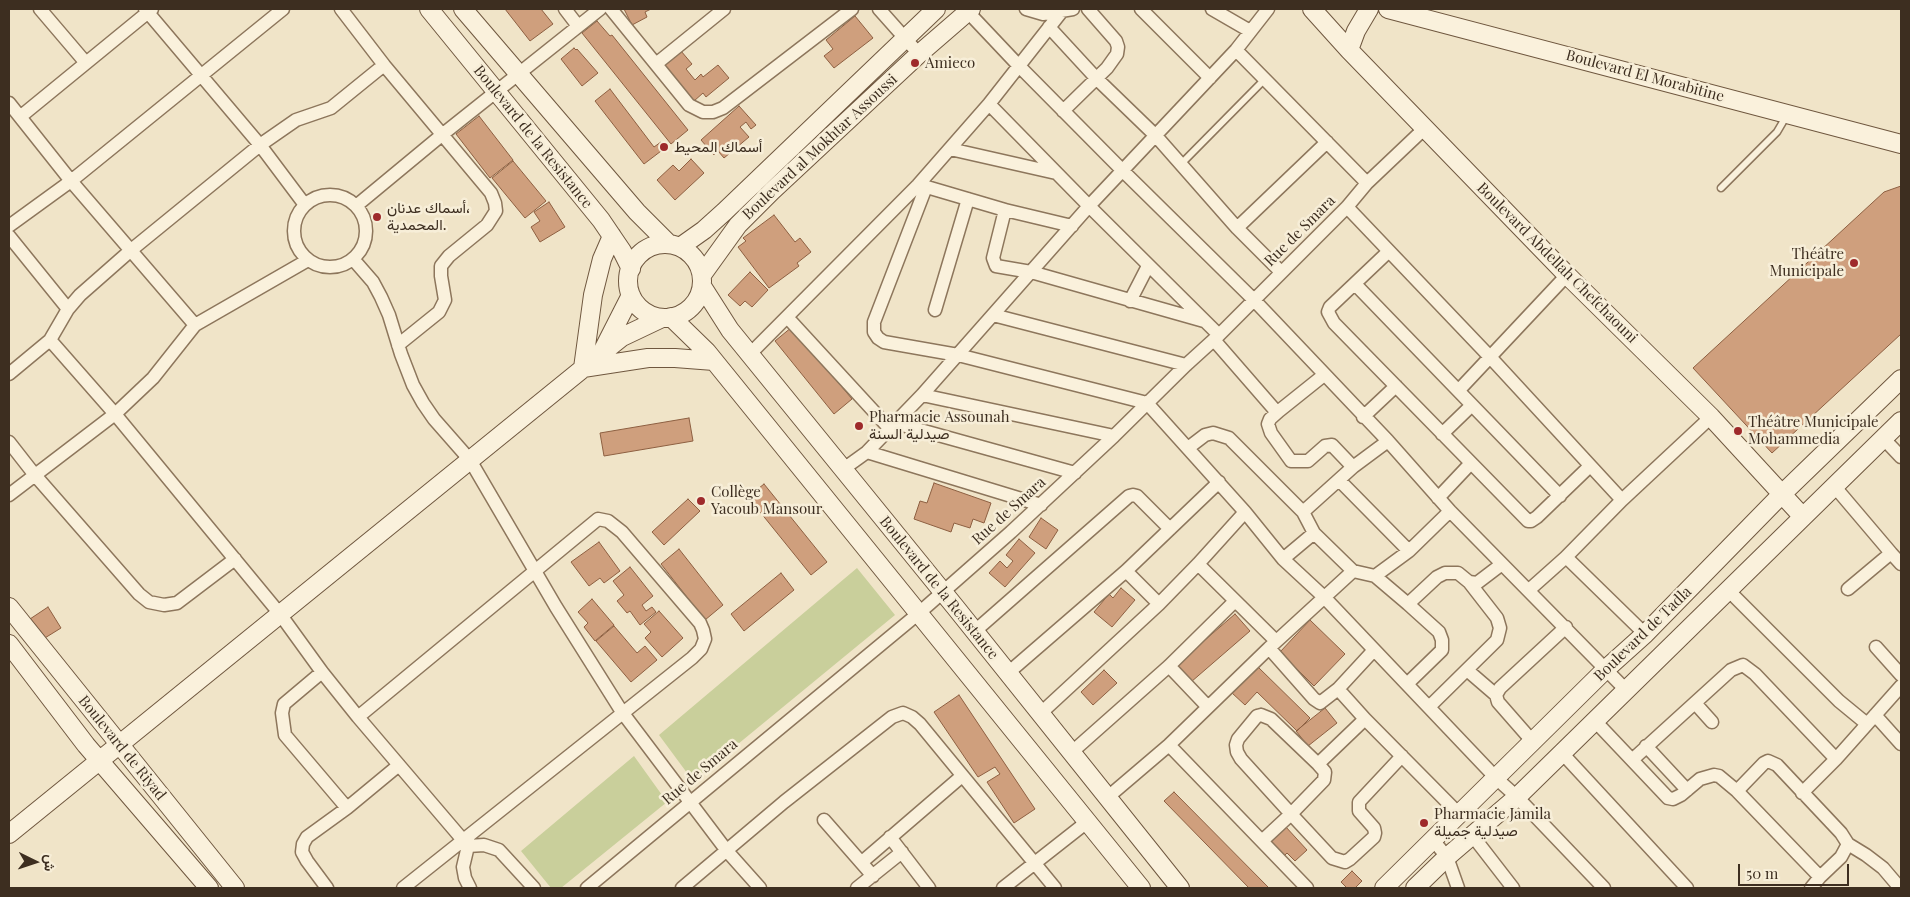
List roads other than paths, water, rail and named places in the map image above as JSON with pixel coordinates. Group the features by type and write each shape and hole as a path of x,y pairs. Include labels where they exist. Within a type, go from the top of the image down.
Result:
{"main road":[{"name":"Boulevard de la Resistance","path":"429,9 612,236 631,269"},
{"name":"Boulevard de la Resistance","path":"463,9 642,218 674,245"},
{"name":"Boulevard al Mokhtar Assoussi","path":"674,245 704,230 724,212 936,9"},
{"name":"Boulevard Abdellah Chefchaouni","path":"1312,9 1349,50 1567,275 1711,417 1803,517"},
{"path":"1349,50 1356,31 1369,9"},
{"name":"Boulevard El Morabitine","path":"1388,9 1901,144"},
{"name":"Boulevard al Mokhtar Assoussi","path":"702,280 738,224 919,54 970,10"},
{"path":"583,368 593,295 602,259 612,236"},
{"path":"9,834 622,337 667,318 682,314 692,307 699,297 702,280 691,254 674,245 656,245 636,258 631,269 629,286 636,303 644,310 652,316 667,318"},
{"name":"Boulevard de la Resistance","path":"702,280 730,330 842,470 943,591 1180,888"},
{"path":"602,353 632,294"},
{"name":"Boulevard de la Resistance","path":"667,318 691,334 714,360 1141,888"},
{"path":"583,368 648,358 714,360"},
{"name":"Boulevard de Tadla","path":"1384,888 1497,779 1606,669 1645,634 1781,494 1901,379"},
{"name":"Boulevard de Tadla","path":"1415,888 1562,754 1901,421"},
{"name":"Boulevard de Riyad","path":"9,607 235,888"},
{"name":"Boulevard de Riyad","path":"9,644 86,745 209,888"}],"street":[{"path":"40,9 86,63"},
{"path":"9,226 71,181 282,9"},
{"path":"341,9 384,65 491,193 495,202 496,211 486,225 448,256 441,266 445,300 440,312 398,345"},
{"path":"566,9 578,26"},
{"path":"356,206 600,9"},
{"path":"611,9 690,105 703,112 713,112 723,108 852,9"},
{"path":"656,64 724,9"},
{"path":"879,9 919,54"},
{"path":"1026,9 1044,14 1068,10"},
{"path":"1062,110 1096,78 1117,54 1118,47 1116,41 1088,9"},
{"path":"1141,9 1210,78"},
{"path":"1212,9 1250,31"},
{"path":"842,470 867,452 922,395 1089,206 1236,50 1268,9"},
{"path":"20,117 148,10 260,145 305,205"},
{"path":"970,10 1019,66 1254,300 1388,441 1450,511 1626,690"},
{"path":"750,354 922,186 1049,27 1068,10"},
{"path":"1049,27 1096,78 1156,136 1237,228 1281,272"},
{"path":"1236,50 1367,183"},
{"path":"9,374 50,340 68,309 80,295 130,251 260,145 296,120 331,108 384,65"},
{"path":"9,103 71,181 195,325"},
{"path":"989,104 1204,321 1274,409 1278,411"},
{"name":"Rue de Smara","path":"587,888 919,612 1041,504 1186,365 1217,338 1347,207 1367,183 1425,128"},
{"path":"1237,228 1328,142"},
{"path":"950,149 1056,173"},
{"path":"922,186 1005,210 1072,226"},
{"path":"922,186 874,322 874,332 878,338 884,342 958,355 1147,403 1219,482 1283,559 1324,597 1497,779 1517,797 1604,888"},
{"path":"327,195 346,198 356,206 365,222 366,234 361,249 353,259 339,266 327,267 308,260 300,251 295,239 294,226 298,214 305,205 315,198 327,195"},
{"path":"935,310 968,199"},
{"path":"1347,207 1622,500"},
{"path":"1005,210 994,262 996,266 1031,272 1204,321"},
{"path":"9,236 68,309"},
{"path":"1388,252 1330,307 1328,312 1330,317 1528,521 1534,520 1590,466"},
{"path":"353,259 373,282 381,296 389,314 398,345 423,403 434,419 470,460 534,570 622,712 727,851 760,888"},
{"path":"9,495 34,474 115,414 153,378 195,325 308,260"},
{"path":"1130,301 1148,266"},
{"path":"1459,390 1567,275"},
{"path":"1355,284 1560,496"},
{"path":"993,316 1186,365"},
{"path":"787,317 893,426 1075,473"},
{"path":"50,340 115,414 280,614 322,672 358,717 465,843 484,845 499,850 534,888"},
{"path":"1324,375 1278,411 1270,418 1268,424 1271,433 1291,461 1308,461 1325,446 1332,445 1353,466"},
{"path":"1363,416 1396,386"},
{"path":"922,395 1114,436"},
{"path":"1442,434 1472,405"},
{"path":"1529,590 1566,557 1622,500 1711,417"},
{"path":"1188,448 1205,435 1213,433 1229,438 1303,512 1314,533 1353,570 1375,576 1439,632 1442,640 1442,650 1407,684"},
{"path":"1883,438 1901,457"},
{"path":"1303,512 1353,466 1388,441"},
{"path":"9,442 34,474 139,594 149,602 164,605 177,603 234,559"},
{"path":"867,452 1041,504"},
{"path":"1438,498 1471,463"},
{"path":"1339,480 1409,551"},
{"path":"1008,673 1126,571 1219,482"},
{"path":"1834,487 1901,564"},
{"path":"975,631 1129,496 1133,494 1137,496 1170,529"},
{"path":"1375,576 1409,551 1450,511"},
{"path":"1040,713 1159,604 1245,512"},
{"path":"358,717 598,519 608,521 622,532 700,622 704,639 701,648 692,658 622,712 465,843 403,888"},
{"path":"1283,559 1314,533"},
{"path":"1848,589 1890,553"},
{"path":"1566,557 1645,634"},
{"path":"1198,564 1235,601 1317,701 1323,702 1338,689 1374,650"},
{"path":"1469,582 1477,582 1483,579 1502,564"},
{"path":"1108,797 1169,745 1353,570"},
{"path":"1126,571 1159,604"},
{"path":"1408,604 1437,577 1445,573 1458,573 1469,582 1497,618 1500,628 1497,640 1429,707"},
{"path":"1729,591 1839,701 1871,720 1901,744"},
{"path":"1072,752 1169,666 1235,601"},
{"path":"1496,695 1500,688 1566,627"},
{"path":"1876,647 1901,675"},
{"path":"1632,760 1731,670 1743,665 1755,674 1836,759"},
{"path":"1169,666 1208,707"},
{"path":"1467,670 1496,695 1498,702 1533,742"},
{"path":"322,672 284,704 282,713 285,735 347,808"},
{"path":"1802,793 1836,759 1901,686"},
{"path":"1338,689 1460,815"},
{"path":"1695,703 1712,722"},
{"path":"682,888 784,802 892,717 903,713 912,717 920,724 1055,888"},
{"path":"1262,841 1291,814 1324,780 1325,772 1265,715 1257,716 1236,744 1237,752 1241,759 1291,814 1332,858 1345,862 1374,837 1375,833 1374,828 1359,811 1359,802 1402,756"},
{"path":"1318,764 1365,719"},
{"path":"1595,721 1668,798 1677,797 1700,779 1719,776 1737,791 1820,877"},
{"path":"1169,745 1307,888"},
{"path":"1646,746 1687,790"},
{"path":"1562,754 1688,888"},
{"path":"1737,791 1768,761 1777,765 1841,833 1848,844 1883,868 1900,888"},
{"path":"327,888 302,852 303,844 307,837 347,808 399,765"},
{"path":"862,862 962,776"},
{"path":"824,820 873,876"},
{"path":"1003,888 1087,822"},
{"path":"1472,835 1513,888"},
{"path":"890,837 929,888"},
{"path":"1433,840 1447,857 1458,888"},
{"path":"465,843 463,867 465,878 470,888"},
{"path":"1811,888 1841,857 1848,844"},
{"path":"857,888 902,852"}],"lane":[{"path":"1181,164 1265,79"},
{"path":"1721,188 1777,132 1788,114"}],"place":[{"name":"Amieco","path":"915,63"},
{"name":"أسماك المحيط","path":"664,147"},
{"name":"أسماك عدنان، المحمدية.","path":"377,217"},
{"name":"Théâtre Municipale","path":"1854,263"},
{"name":"Pharmacie Assounah صيدلية السنة","path":"859,426"},
{"name":"Théâtre Municipale Mohammedia","path":"1738,431"},
{"name":"Collège Yacoub Mansour","path":"701,501"},
{"name":"Pharmacie Jamila صيدلية جميلة","path":"1424,823"}]}
